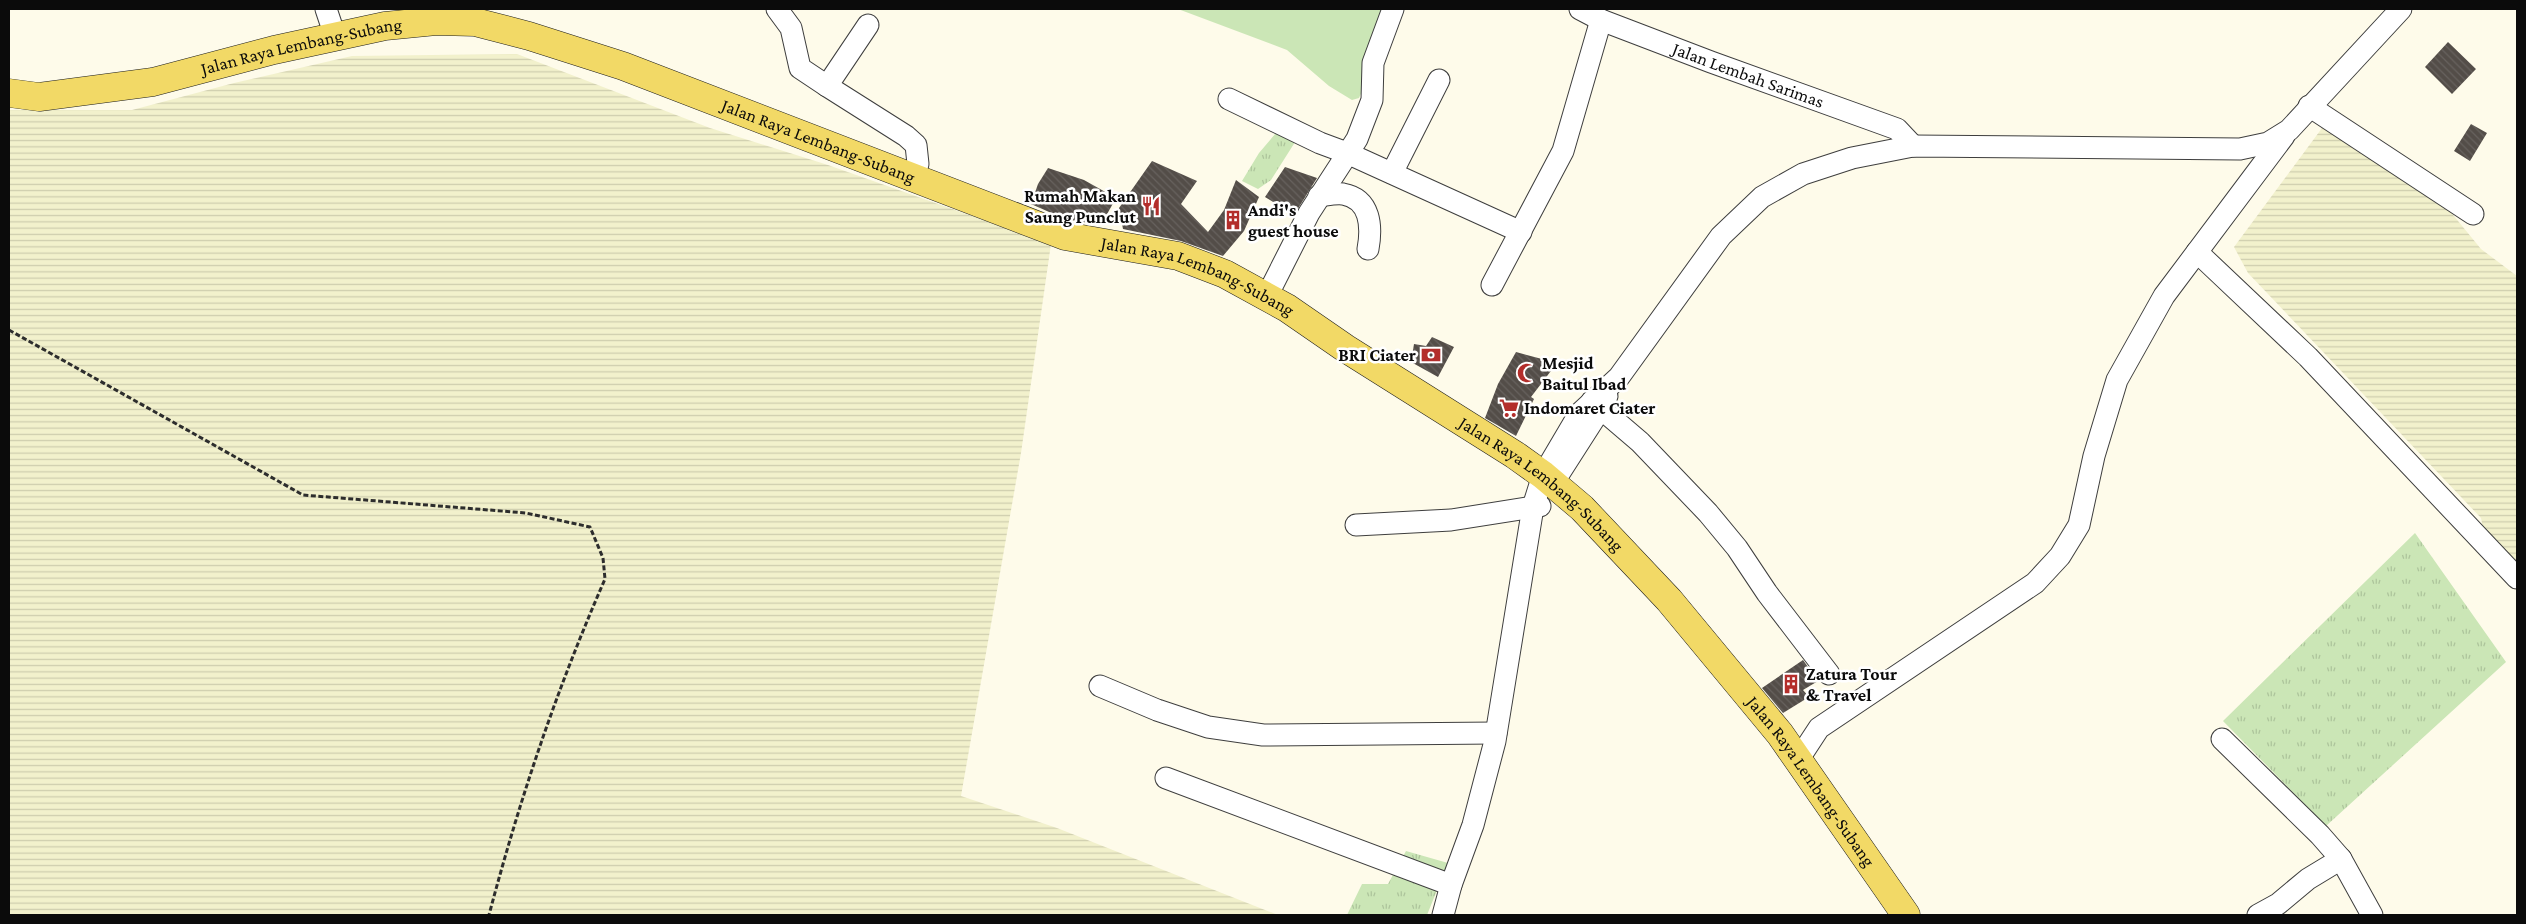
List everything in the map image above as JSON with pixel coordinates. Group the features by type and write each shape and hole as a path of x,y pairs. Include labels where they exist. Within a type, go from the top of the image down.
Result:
{"main road":[{"name":"Jalan Raya Lembang-Subang","path":"9,93 39,97 153,82 274,50 435,15 475,22 529,36 623,66 1065,236 1178,256 1225,274 1286,308 1540,498 1582,508 1669,600 1780,734 1906,915"}],"street":[{"path":"326,9 335,36"},
{"path":"777,9 791,28 800,68 891,126 916,145 918,164 913,179"},
{"path":"1266,298 1285,256 1319,196 1357,139 1372,100 1373,63 1393,9"},
{"path":"1798,760 1819,728 2035,583 2060,556 2079,525 2094,456 2117,380 2164,296 2289,130 2309,106 2401,9"},
{"path":"1492,284 1563,151 1593,13"},
{"name":"Jalan Lembah Sarimas","path":"1593,13 1711,62 1897,129 1913,146"},
{"path":"827,86 868,25"},
{"path":"1392,173 1439,80"},
{"path":"1229,99 1320,143 1347,153 1521,232"},
{"path":"2309,106 2473,214"},
{"path":"1442,915 1473,825 1496,732 1540,498 1579,414 1597,405 1721,236 1762,197 1803,174 1852,158 1913,146 2240,149 2268,142 2289,130"},
{"path":"1319,196 1344,194 1360,202 1368,213 1371,230 1368,248"},
{"path":"2197,252 2308,357 2517,578"},
{"path":"1597,405 1640,442 1708,513 1737,548 1767,593 1829,674"},
{"path":"1356,525 1451,520 1540,498"},
{"path":"1100,686 1157,710 1208,727 1263,735 1496,732"},
{"path":"1780,734 1819,728"},
{"path":"2222,739 2320,835 2340,860 2372,915"},
{"path":"1166,778 1451,885"},
{"path":"2258,915 2278,904 2308,879 2340,860"}],"path":[{"path":"9,330 303,495 526,513 590,528 603,558 605,579 549,715 514,821 489,915"}],"green space":[{"path":"1178,9 1382,9 1391,28 1359,98 1352,100 1329,86 1287,50"},
{"path":"517,54 710,128 828,165 1051,244 1021,453 961,796 1057,828 1278,915 9,915 9,110 132,110 234,83 352,56"},
{"path":"2325,124 2440,199 2481,249 2517,276 2517,564 2487,549 2481,518 2248,273 2234,247"},
{"path":"1281,127 1297,139 1271,180 1258,189 1242,181 1259,153"},
{"path":"2415,533 2506,662 2326,826 2223,721"},
{"path":"1406,851 1448,863 1427,915 1347,915 1362,884 1388,884"}],"building":[{"path":"2448,42 2476,69 2452,94 2425,67"},
{"path":"2471,124 2487,133 2470,161 2454,151"},
{"name":"Rumah Makan Saung Punclut","path":"1152,161 1197,181 1181,204 1208,232 1224,210 1236,180 1259,197 1244,231 1223,256 1181,241 1123,229 1119,208"},
{"path":"1285,167 1317,178 1294,215 1265,197"},
{"path":"1048,168 1084,180 1116,198 1101,225 1065,219 1031,204 1038,184"},
{"name":"BRI Ciater","path":"1432,337 1454,347 1438,377 1411,362 1414,344 1426,346"},
{"path":"1516,352 1557,363 1531,397 1534,399 1516,436 1485,418 1498,384"},
{"name":"Zatura Tour & Travel","path":"1803,660 1818,681 1803,690 1809,697 1783,713 1762,688"}],"place":[{"name":"Rumah Makan Saung Punclut","path":"1151,206"},
{"name":"Andi's guest house","path":"1233,220"},
{"name":"BRI Ciater","path":"1431,355"},
{"name":"Mesjid Baitul Ibad","path":"1527,373"},
{"name":"Indomaret Ciater","path":"1509,408"},
{"name":"Zatura Tour & Travel","path":"1791,684"}]}
